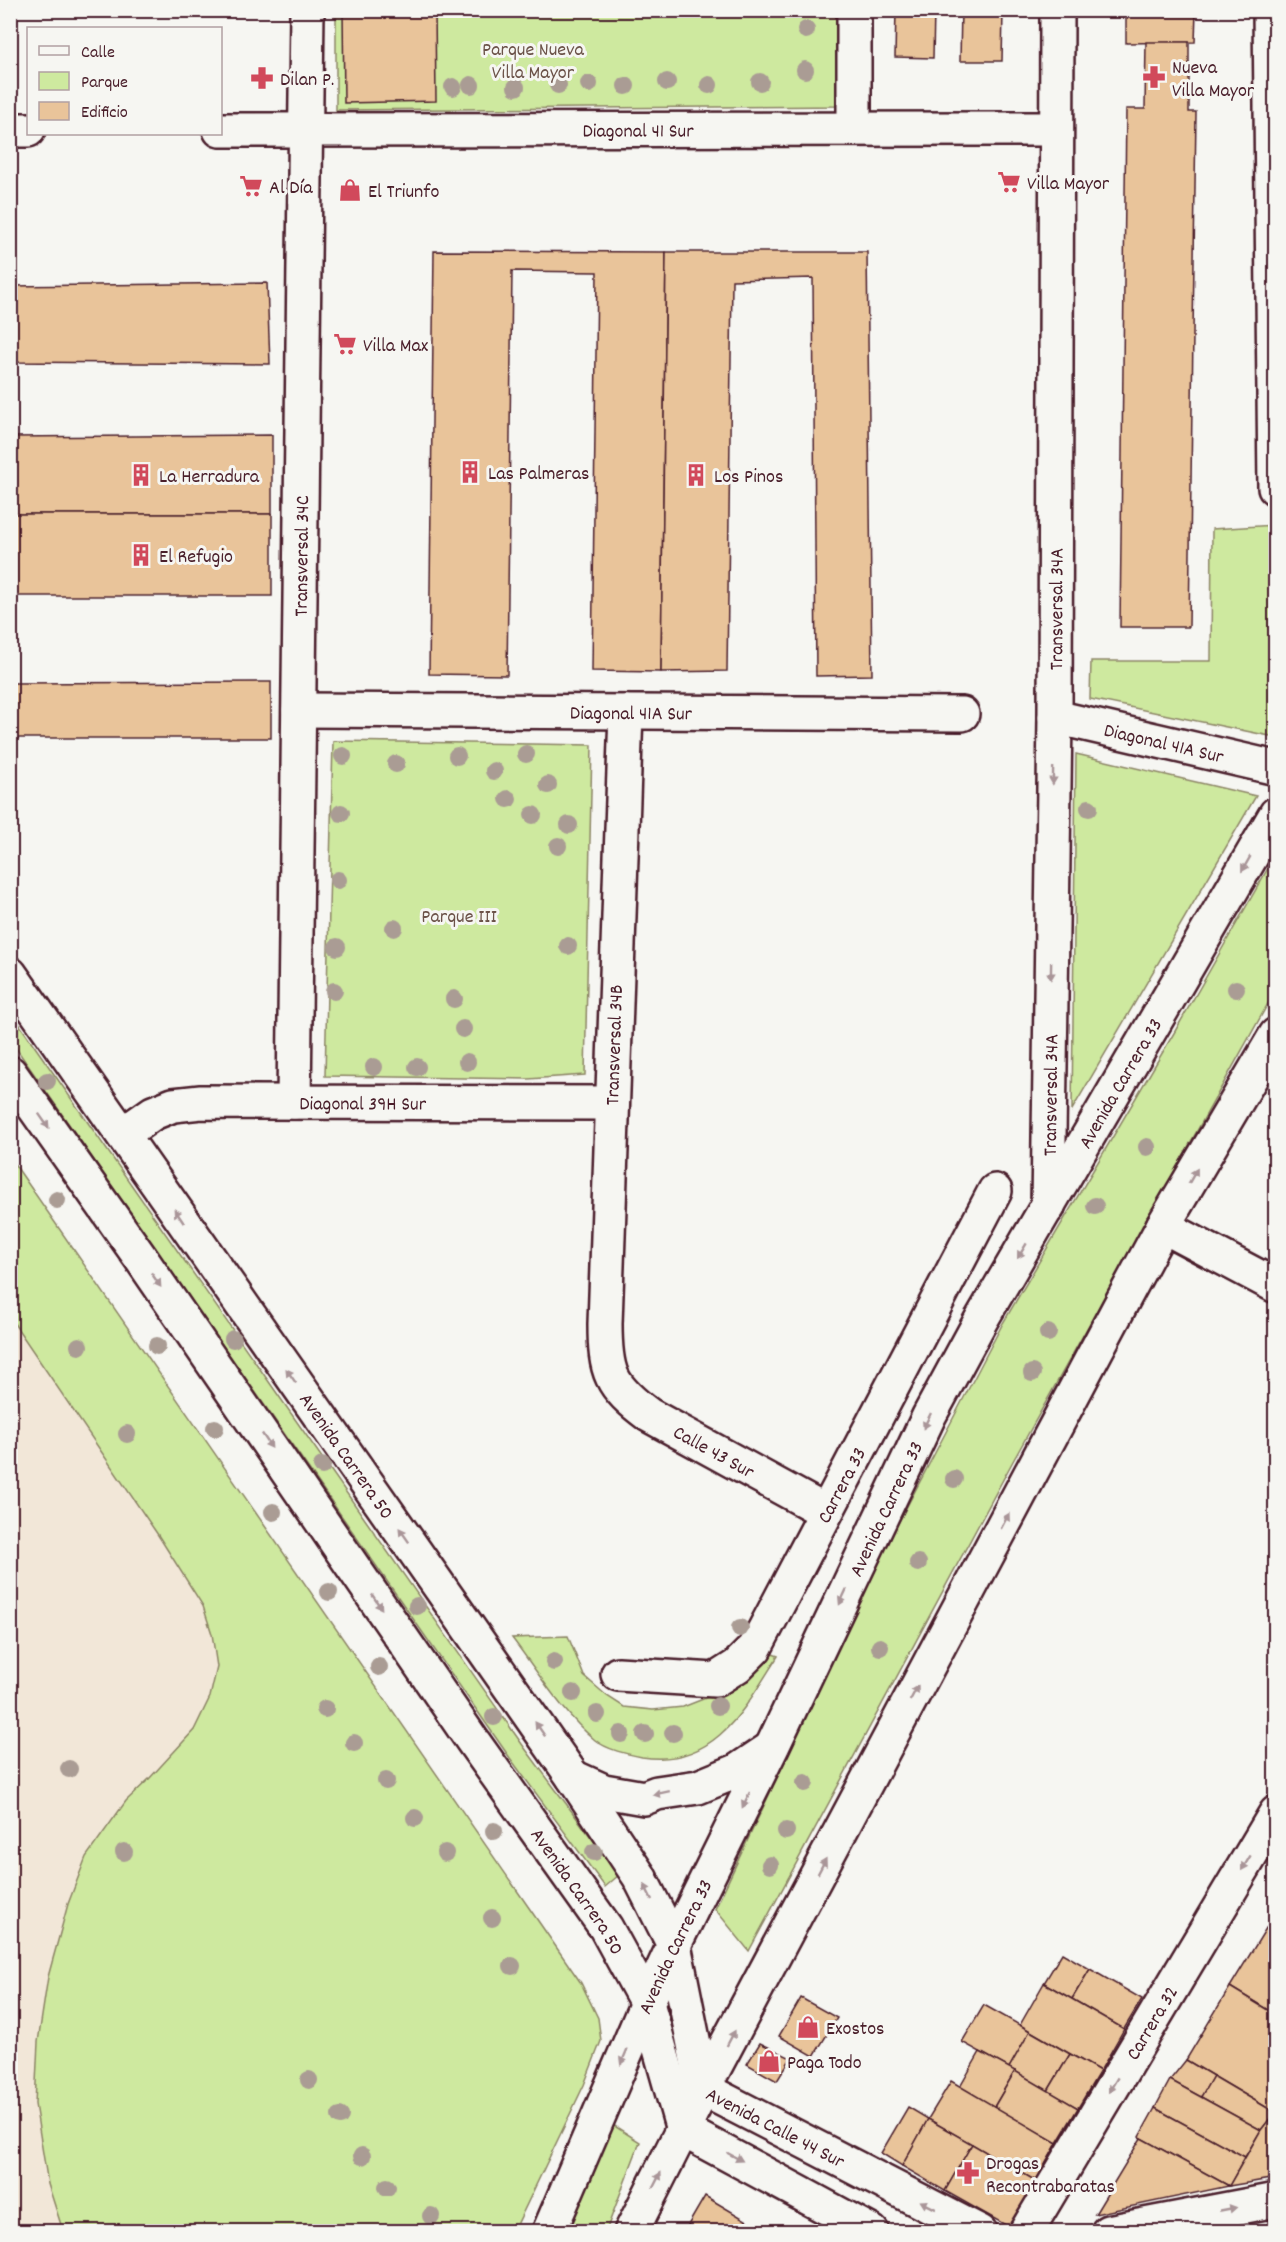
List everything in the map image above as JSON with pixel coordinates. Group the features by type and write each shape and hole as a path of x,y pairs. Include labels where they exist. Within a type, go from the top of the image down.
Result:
{"street":[{"name":"Transversal 34C","path":"294,1102 307,10"},
{"path":"854,10 854,129"},
{"name":"Transversal 34A","path":"1048,1208 1055,717 1057,10"},
{"path":"1270,10 1275,488"},
{"name":"Diagonal 41 Sur","path":"222,130 1056,129"},
{"path":"10,130 27,130"},
{"name":"Diagonal 41A Sur","path":"299,710 962,714"},
{"name":"Transversal 34B","path":"612,1378 606,1355 605,1324 626,712"},
{"name":"Diagonal 41A Sur","path":"1055,717 1275,768"},
{"name":"Avenida Carrera 33","path":"549,2232 646,2003 772,1747 929,1416 981,1320 1275,814"},
{"name":"Avenida Carrera 50","path":"10,974 573,1777 639,1876 674,1945"},
{"path":"631,2232 703,2090 1163,1226 1275,1035"},
{"name":"Avenida Carrera 50","path":"10,1073 141,1257 472,1740 606,1928 646,2003"},
{"name":"Diagonal 39H Sur","path":"123,1134 153,1113 173,1105 201,1102 611,1103"},
{"name":"Carrera 33","path":"618,1674 715,1680 737,1666 755,1648 995,1191"},
{"path":"1163,1226 1275,1286"},
{"name":"Calle 43 Sur","path":"612,1378 626,1397 649,1415 826,1512"},
{"path":"573,1777 604,1791 644,1798 657,1793 698,1787 737,1771 772,1747"},
{"name":"Carrera 32","path":"1026,2232 1275,1813"},
{"name":"Avenida Calle 44 Sur","path":"674,1945 703,2090 980,2232"},
{"name":"Avenida Calle 44 Sur","path":"646,2003 683,2130"},
{"path":"683,2130 872,2232"},
{"path":"1108,2232 1275,2200"}],"shaded area":[{"path":"10,1315 203,1606 212,1634 217,1667 210,1697 194,1730 126,1801 68,1904 48,1977 38,2042 35,2104 48,2184 63,2231 11,2231"}],"green space":[{"name":"Parque Nueva Villa Mayor","path":"336,11 843,11 843,106 336,110"},
{"path":"1275,525 1275,737 1090,699 1091,661 1211,661 1212,529"},
{"name":"Parque III","path":"333,741 592,745 585,1075 528,1079 325,1076"},
{"path":"1076,754 1256,796 1072,1110"},
{"path":"1275,856 1275,991 1013,1461 749,1951 715,1909 893,1533 1003,1323 1174,1033"},
{"path":"10,1011 524,1747 619,1875 605,1887 510,1758 11,1041"},
{"path":"11,1159 581,1983 598,2018 601,2041 584,2085 514,2231 63,2231 48,2184 35,2104 38,2042 48,1977 68,1904 86,1857 126,1801 194,1730 210,1697 217,1667 212,1634 203,1606 158,1535 11,1319"},
{"path":"568,1636 584,1676 624,1707 653,1710 683,1707 726,1690 770,1653 778,1656 740,1714 708,1744 689,1753 667,1758 642,1757 617,1751 595,1740 561,1705 512,1638"},
{"path":"613,2125 640,2142 606,2231 568,2231"}],"building":[{"path":"343,10 435,10 436,101 344,103"},
{"path":"896,10 934,10 933,58 895,57"},
{"path":"961,10 1003,10 1002,61 960,61"},
{"path":"1126,10 1196,10 1195,42 1126,43"},
{"path":"1146,42 1189,42 1189,112 1196,112 1189,627 1120,627 1126,109 1145,109"},
{"name":"Las Palmeras","path":"434,251 666,252 661,672 592,671 597,272 512,271 507,675 429,674"},
{"name":"Los Pinos","path":"666,252 867,252 872,675 816,676 813,278 732,280 727,671 661,672"},
{"path":"267,283 270,364 10,362 10,286"},
{"name":"La Herradura","path":"272,435 272,514 10,514 10,437"},
{"name":"El Refugio","path":"10,514 272,514 272,596 10,596"},
{"path":"271,682 271,738 10,738 10,683"},
{"path":"1276,1912 1276,2015 1230,1987"},
{"path":"1062,1953 1090,1969 1072,1999 1044,1983"},
{"path":"1090,1969 1142,1999 1124,2029 1072,1999"},
{"path":"1044,1983 1124,2029 1100,2071 1020,2025"},
{"path":"1230,1987 1276,2015 1276,2113 1186,2060"},
{"name":"Exostos","path":"801,1998 837,2018 814,2056 779,2036"},
{"path":"984,2005 1030,2031 1009,2068 962,2042"},
{"path":"1030,2031 1070,2054 1048,2091 1009,2068"},
{"name":"Paga Todo","path":"760,2043 791,2058 777,2081 747,2064"},
{"path":"980,2052 1015,2071 994,2107 960,2087"},
{"path":"1070,2054 1100,2071 1078,2108 1048,2091"},
{"path":"1186,2060 1213,2076 1201,2097 1170,2080"},
{"path":"1015,2071 1078,2108 1057,2143 994,2107"},
{"path":"1213,2076 1276,2114 1261,2130 1201,2097"},
{"path":"1170,2080 1261,2130 1245,2157 1155,2108"},
{"path":"951,2081 1057,2143 1036,2181 928,2119"},
{"path":"908,2107 928,2119 902,2166 881,2153"},
{"path":"1155,2108 1245,2157 1229,2186 1139,2137"},
{"path":"1272,2116 1276,2125 1276,2178 1229,2186 1261,2130"},
{"path":"928,2119 972,2144 945,2191 902,2166"},
{"path":"1141,2138 1229,2186 1095,2214"},
{"path":"972,2144 1036,2181 1009,2227 945,2191"},
{"path":"705,2196 766,2232 684,2232"}],"place":[{"name":"Nueva Villa Mayor","path":"1154,77"},
{"name":"Dilan P.","path":"262,78"},
{"name":"Villa Mayor","path":"1009,182"},
{"name":"Al Día","path":"251,186"},
{"name":"El Triunfo","path":"350,190"},
{"name":"Villa Max","path":"345,344"},
{"name":"Las Palmeras","path":"470,472"},
{"name":"La Herradura","path":"141,475"},
{"name":"Los Pinos","path":"696,475"},
{"name":"El Refugio","path":"141,555"},
{"name":"Exostos","path":"808,2027"},
{"name":"Paga Todo","path":"769,2061"},
{"name":"Drogas Recontrabaratas","path":"968,2173"}]}
